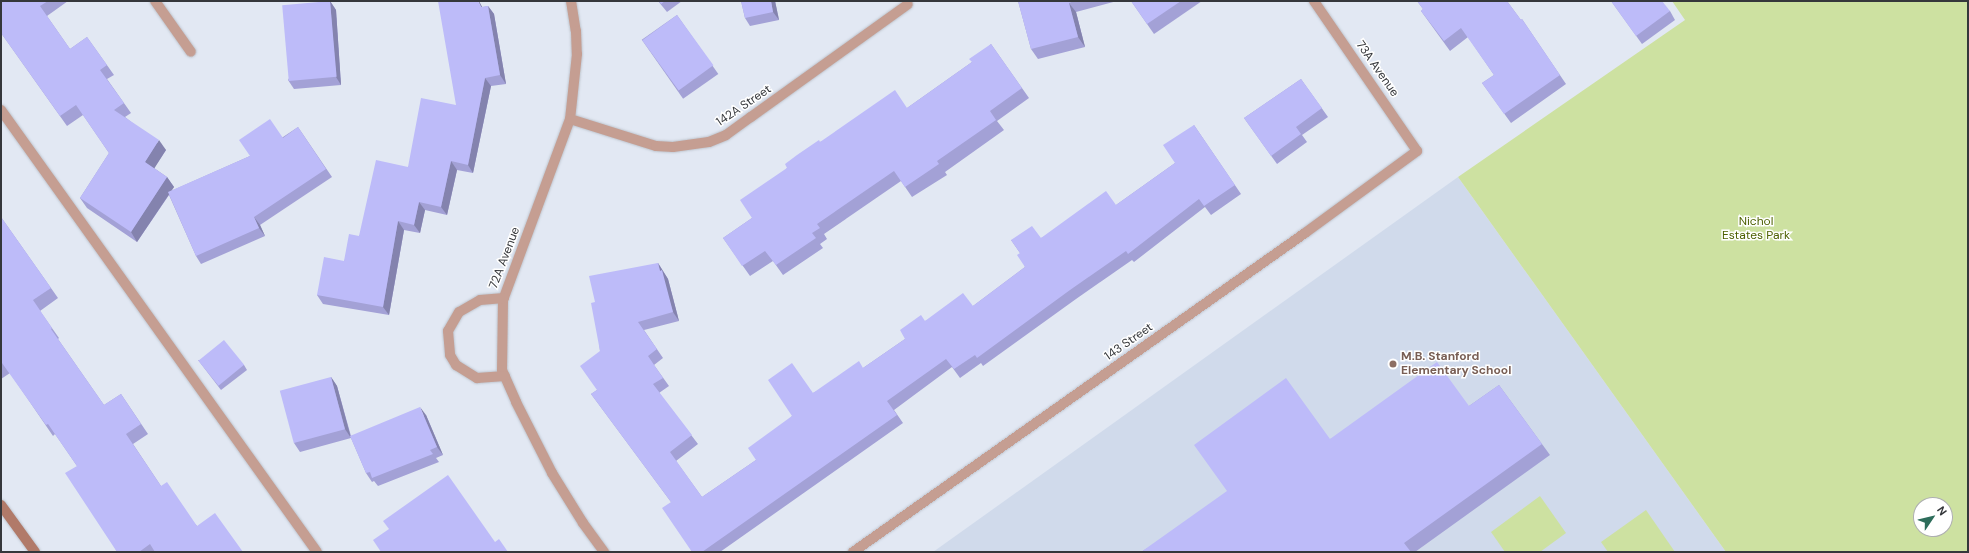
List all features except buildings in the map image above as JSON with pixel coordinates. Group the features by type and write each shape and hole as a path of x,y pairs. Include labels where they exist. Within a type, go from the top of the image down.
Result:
{"main road":[{"path":"1,505 35,552"}],"street":[{"path":"155,1 191,52"},
{"name":"72A Avenue","path":"571,1 576,31 577,54 570,119 504,298 502,370 552,473 604,552"},
{"name":"73A Avenue","path":"1314,1 1417,151"},
{"name":"142A Street","path":"570,119 656,146 673,147 709,142 726,135 751,118 908,4"},
{"path":"1,110 318,552"},
{"name":"143 Street","path":"853,552 1312,228 1417,151"},
{"path":"504,298 480,300 459,312 448,331 450,355 456,365 477,378 504,376"}],"shaded area":[{"name":"M.B. Stanford Elementary School","path":"1458,177 1726,552 933,552"}],"green space":[{"name":"Nichol Estates Park","path":"1672,1 1968,1 1968,552 1726,552 1458,177 1685,20"},
{"path":"1540,496 1566,533 1540,552 1505,552 1491,532"},
{"path":"1646,510 1675,552 1608,552 1601,542"}],"place":[{"name":"M.B. Stanford Elementary School","path":"1393,364"}]}
